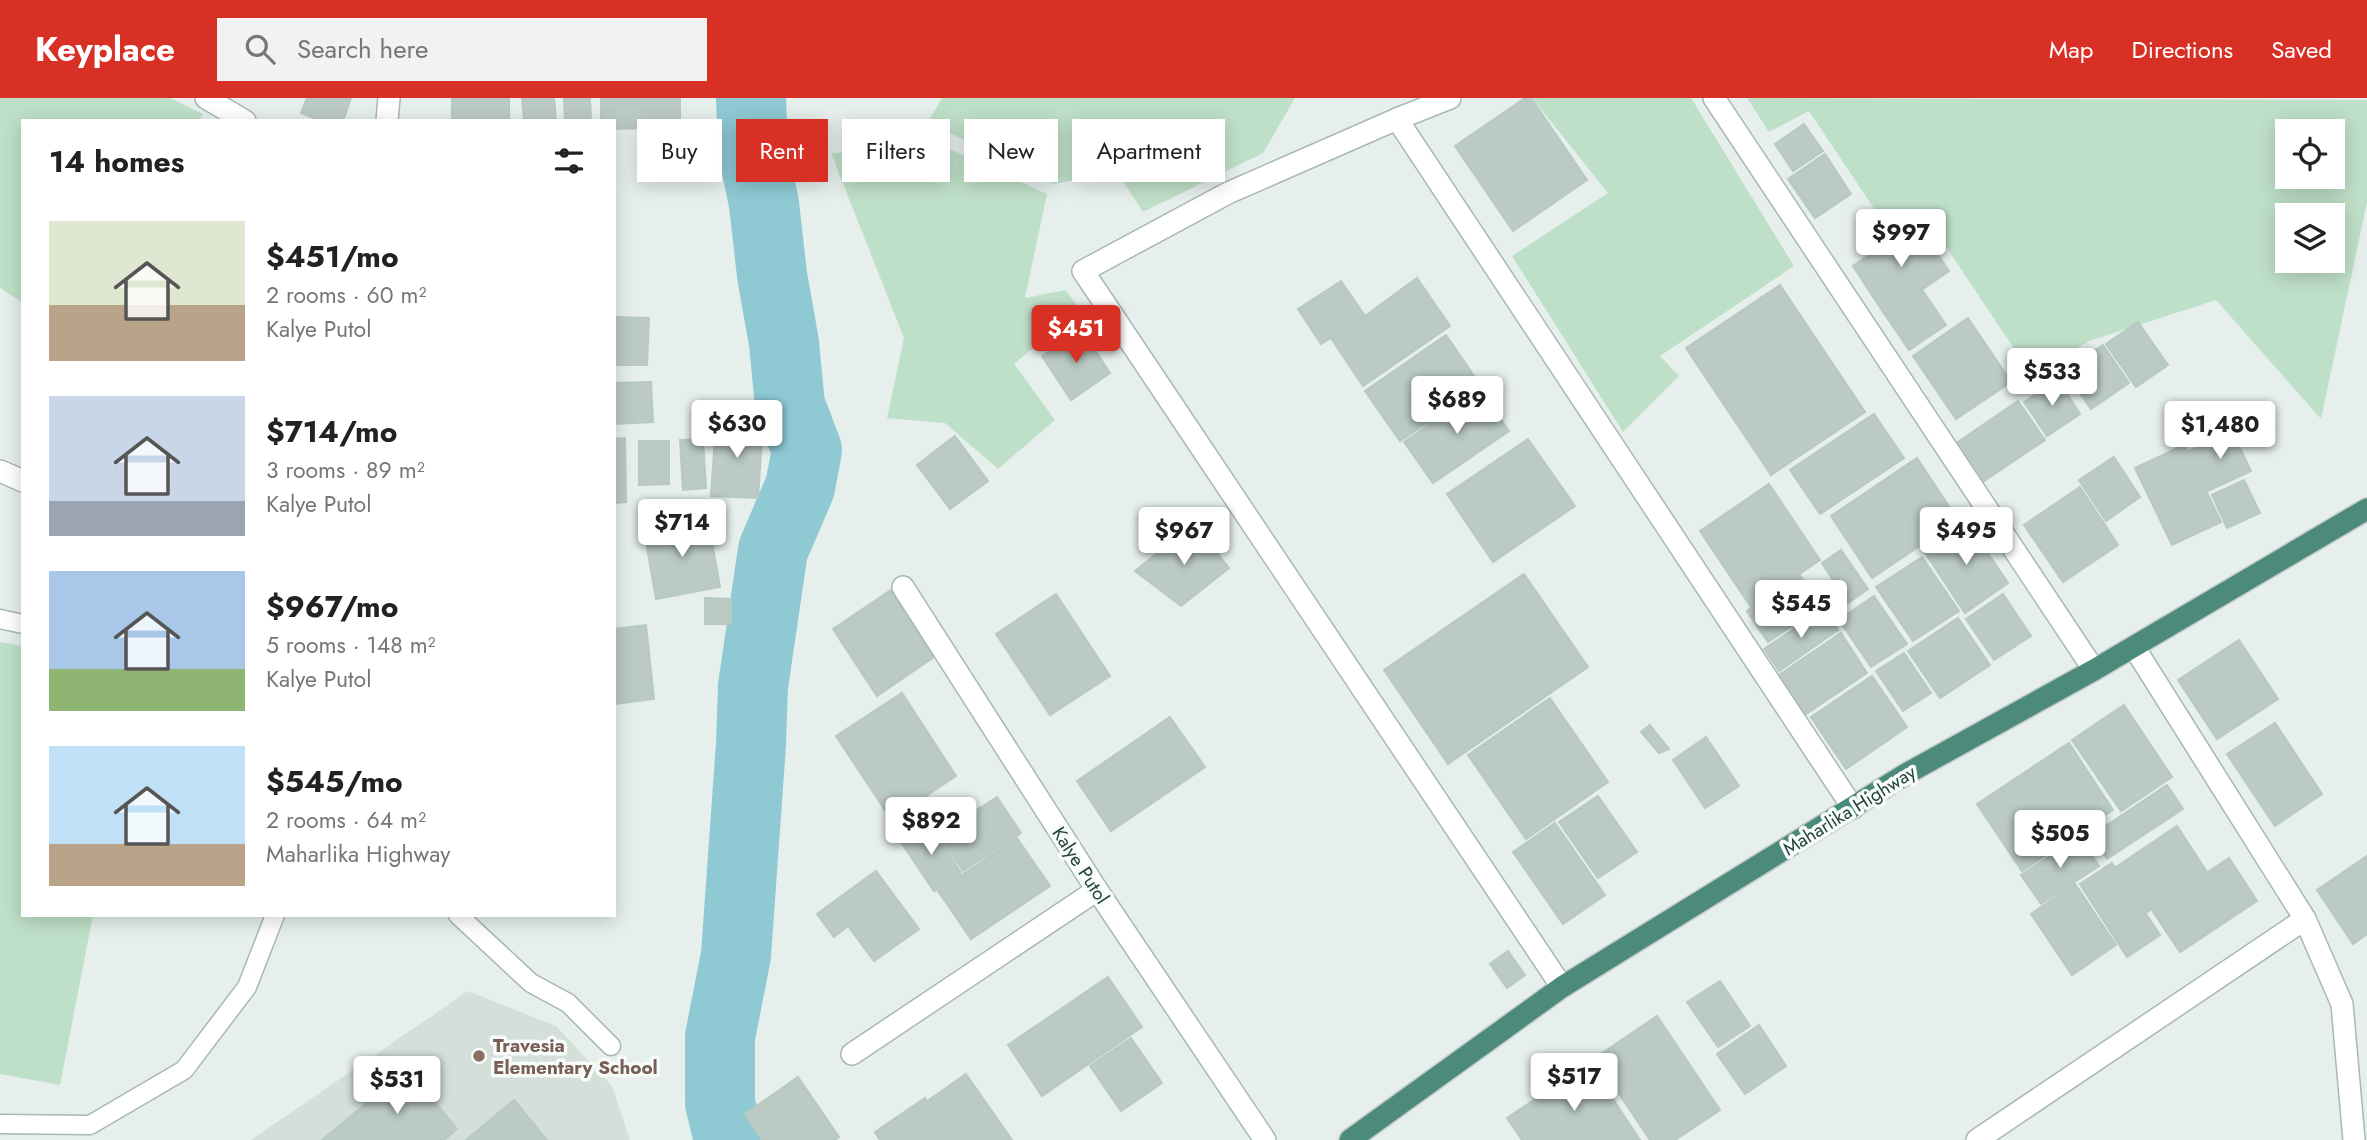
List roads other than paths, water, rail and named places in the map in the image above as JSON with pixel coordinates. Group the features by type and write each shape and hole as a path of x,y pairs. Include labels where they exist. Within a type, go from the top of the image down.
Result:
{"highway":[{"name":"Maharlika Highway","path":"1350,1140 1562,987 1906,774 2094,670 2367,509"}],"street":[{"path":"206,98 242,119"},
{"path":"387,119 389,98"},
{"path":"1450,98 1228,193 1083,271 1562,987"},
{"path":"1714,98 2094,670"},
{"path":"1397,119 1853,808"},
{"path":"0,471 21,480"},
{"name":"Kalye Putol","path":"903,587 1097,890 1265,1140"},
{"path":"2134,647 2305,919 2342,1004 2354,1140"},
{"path":"852,1054 1097,890"},
{"path":"1977,1140 2305,919"}],"lane":[{"path":"0,620 21,624"},
{"path":"0,1124 90,1125 184,1070 247,988 274,917"},
{"path":"460,917 531,984 568,1003 611,1046"}],"waterway":[{"path":"729,1140 720,1103 720,1037 736,955 753,686 773,550 800,487 807,450 790,405 764,204 753,150 751,98"}],"place":[{"name":"Travesia Elementary School","path":"479,1056"}]}
